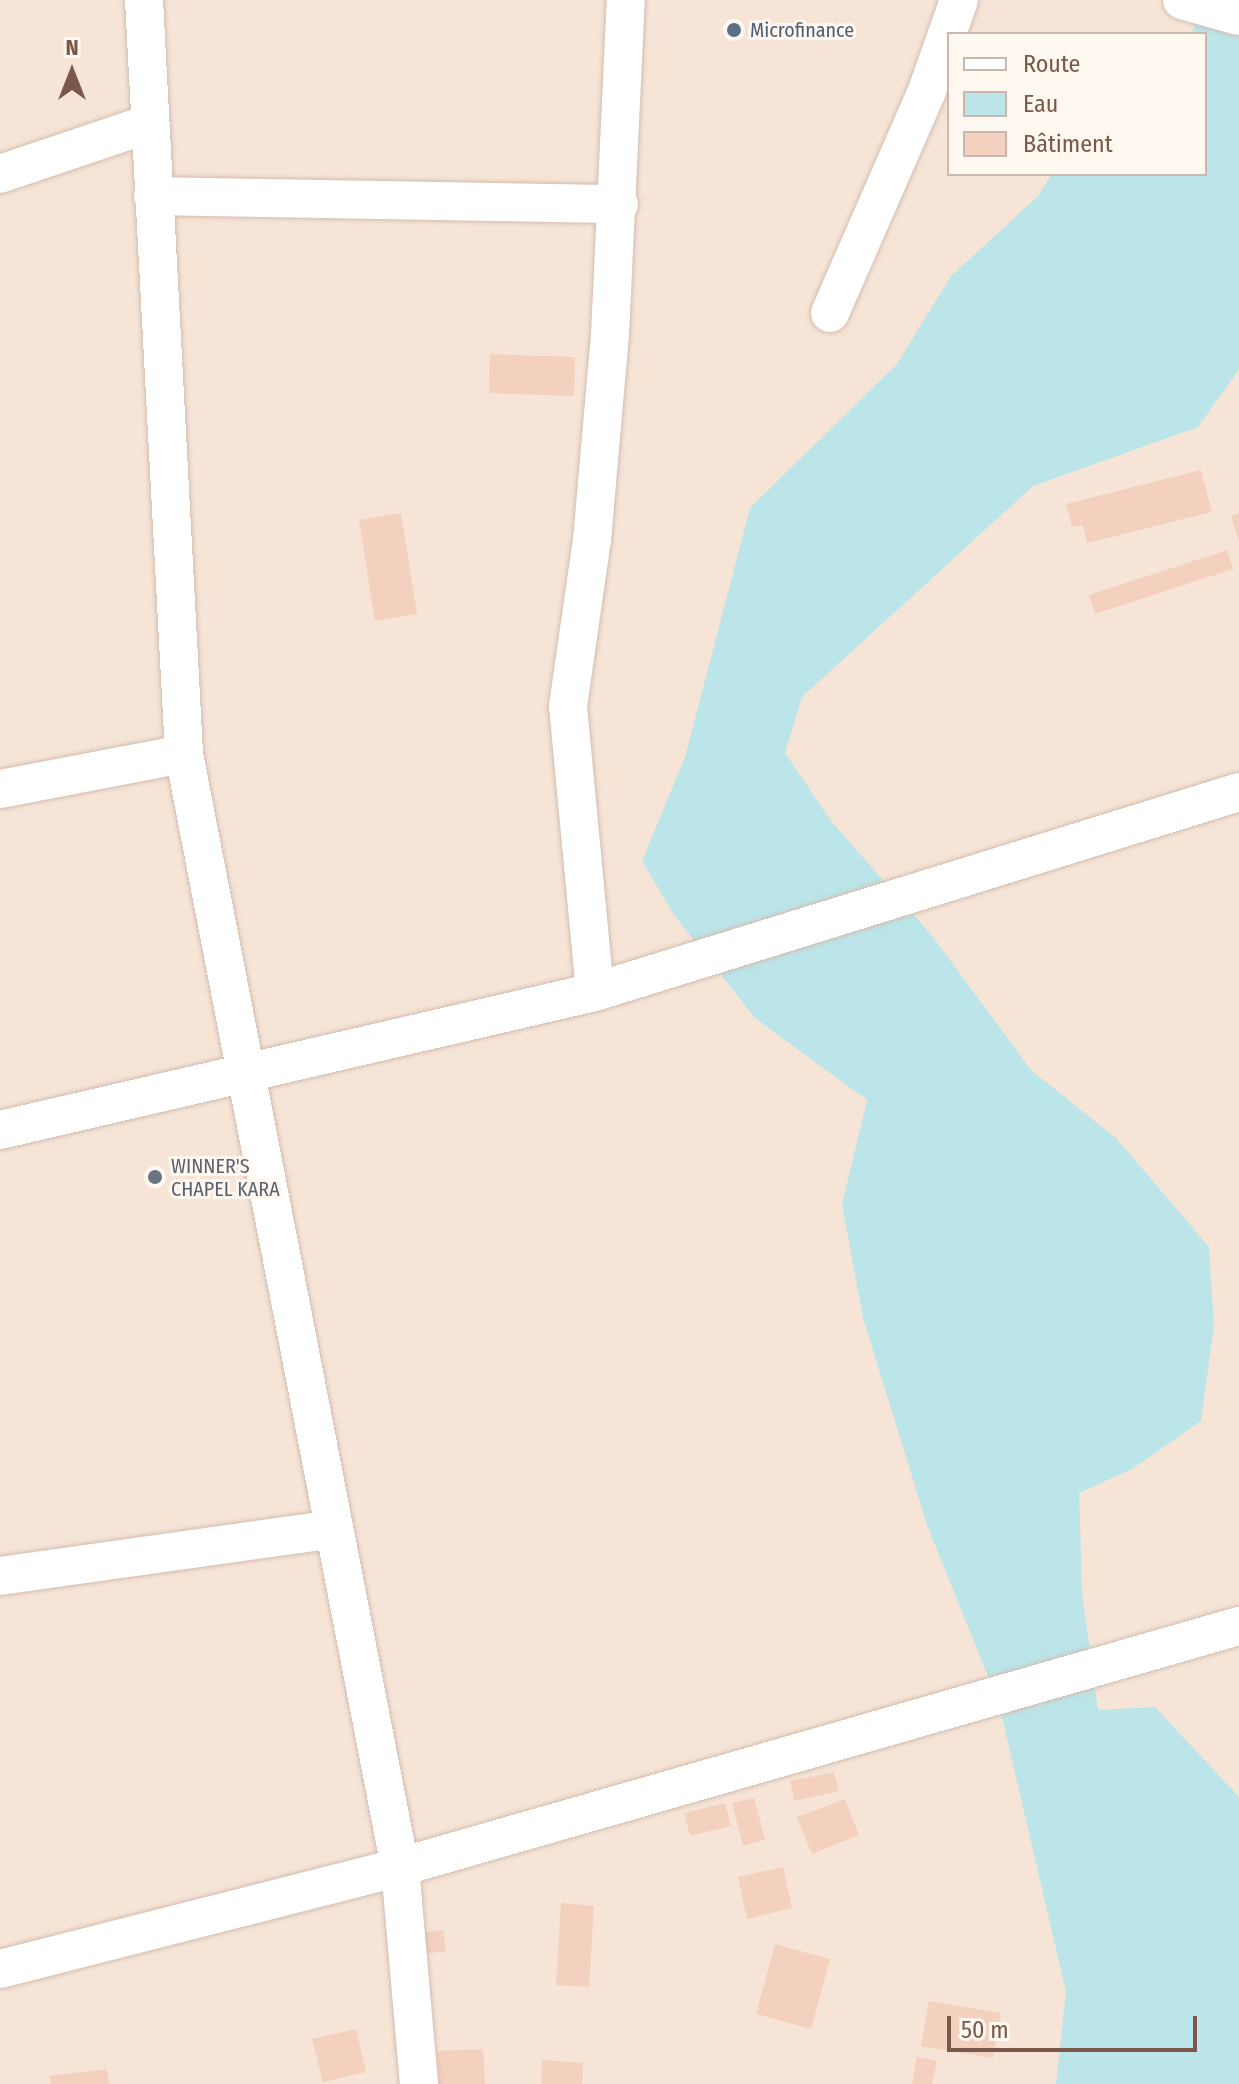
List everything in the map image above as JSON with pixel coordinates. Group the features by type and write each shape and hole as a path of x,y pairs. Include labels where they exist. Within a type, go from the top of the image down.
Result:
{"street":[{"path":"144,0 184,754 243,1075 400,1867 419,2084"},
{"path":"595,992 568,706 592,540 619,204 626,0"},
{"path":"948,32 959,0"},
{"path":"1182,0 1239,16"},
{"path":"830,313 927,91 947,34"},
{"path":"0,174 149,124"},
{"path":"153,196 619,204"},
{"path":"0,789 184,754"},
{"path":"0,1130 595,992 833,914 1239,792"},
{"path":"0,1576 333,1529"},
{"path":"0,1969 400,1867 1239,1626"}],"shaded area":[{"path":"0,0 1239,0 1239,2084 0,2084"}],"water":[{"path":"1201,0 1239,0 1239,369 1198,427 1033,486 802,697 785,753 832,822 933,937 1031,1070 1117,1139 1209,1247 1214,1325 1201,1421 1132,1469 1079,1493 1082,1593 1098,1710 1155,1707 1239,1797 1239,2084 1056,2084 1066,1992 999,1704 927,1525 863,1318 842,1204 867,1100 755,1018 674,915 642,861 685,757 750,508 897,364 951,276 1038,196 1051,176 1207,176 1207,32 1193,32"}],"building":[{"path":"490,354 575,357 574,396 489,393"},
{"path":"1201,470 1212,512 1087,543 1083,525 1072,527 1066,504"},
{"path":"401,513 417,614 375,621 359,520"},
{"path":"1239,513 1239,539 1238,539 1231,516"},
{"path":"1227,550 1233,569 1095,614 1089,595"},
{"path":"834,1772 839,1791 794,1801 790,1781"},
{"path":"754,1798 765,1840 743,1846 732,1803"},
{"path":"845,1799 859,1835 812,1854 797,1817"},
{"path":"725,1803 731,1826 690,1836 684,1813"},
{"path":"783,1867 792,1908 747,1919 738,1877"},
{"path":"561,1903 594,1906 589,1987 556,1985"},
{"path":"443,1930 446,1951 424,1954 421,1933"},
{"path":"775,1944 830,1959 811,2029 756,2014"},
{"path":"929,2001 1001,2013 993,2058 921,2046"},
{"path":"356,2029 366,2072 323,2082 312,2039"},
{"path":"483,2049 485,2084 439,2084 437,2051"},
{"path":"917,2057 937,2061 932,2084 912,2084"},
{"path":"542,2060 583,2063 582,2084 541,2084"},
{"path":"107,2069 109,2084 51,2084 49,2076"}],"place":[{"name":"Microfinance","path":"734,30"},
{"name":"WINNER'S CHAPEL KARA","path":"155,1177"}]}
